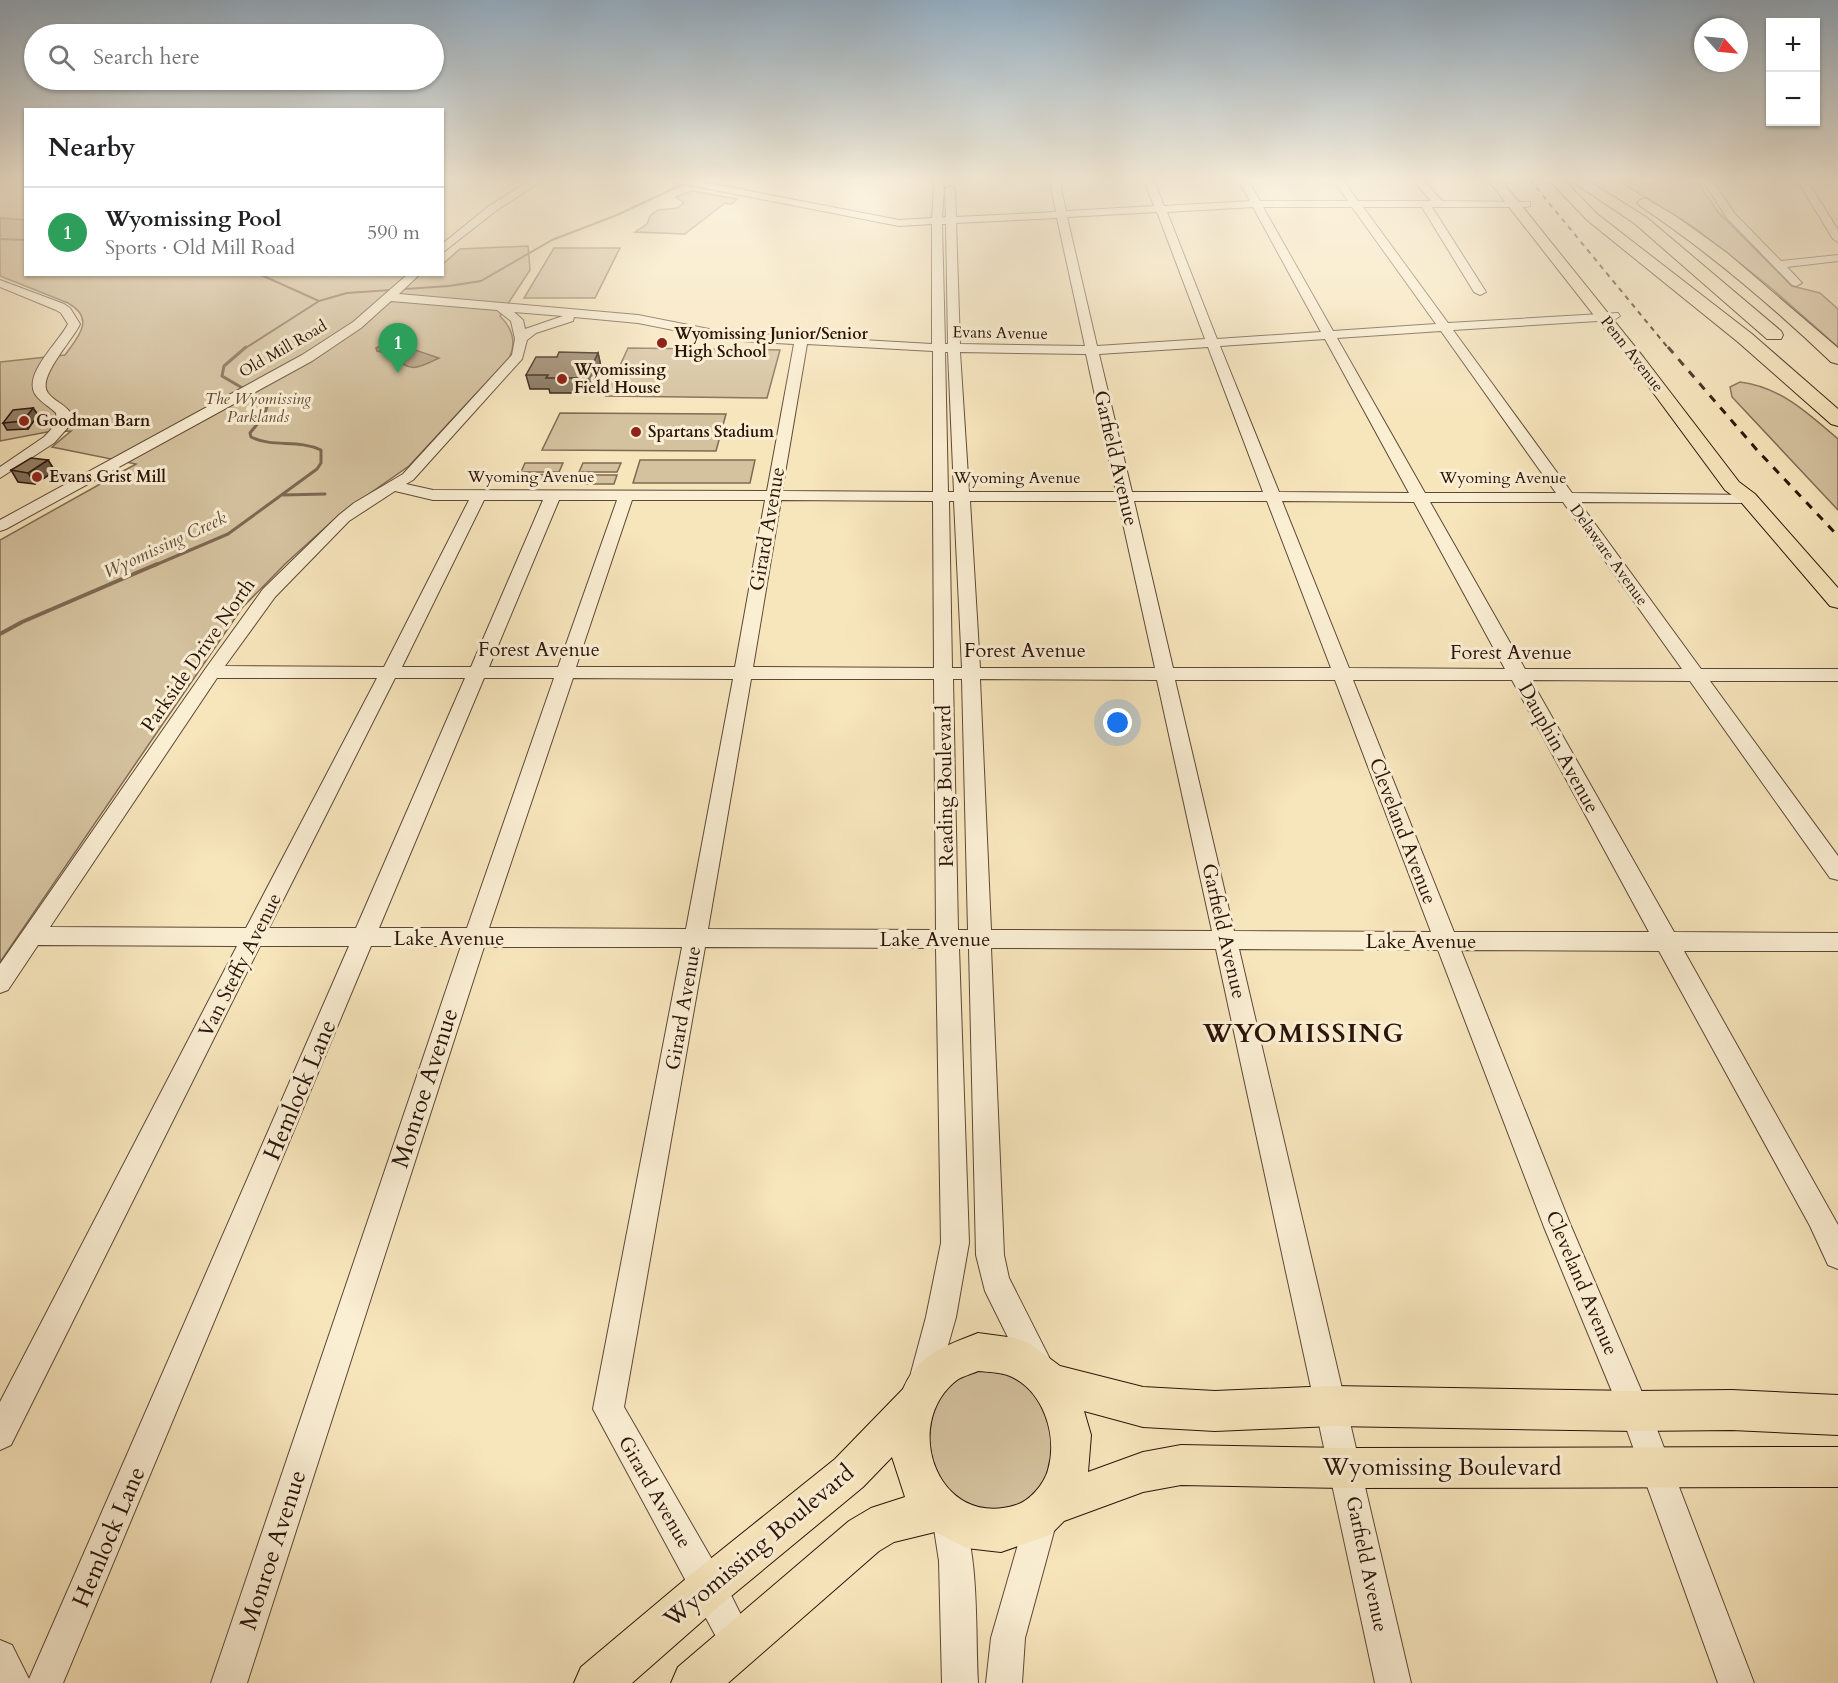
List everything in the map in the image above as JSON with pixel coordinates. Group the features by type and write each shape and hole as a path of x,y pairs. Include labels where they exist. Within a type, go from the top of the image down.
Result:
{"highway":[{"path":"1644,259 1745,338 1838,420"},
{"path":"1671,259 1838,405"},
{"path":"1685,259 1786,345"},
{"path":"1725,259 1838,358"}],"main road":[{"name":"Penn Avenue","path":"1563,259 1608,316 1732,486 1748,498 1838,602"},
{"path":"978,1352 1006,1353 1025,1361 1046,1378 1068,1417 1072,1443 1065,1481 1048,1508 1024,1525 991,1532 968,1527 944,1513 923,1490 913,1466 909,1435 919,1396 935,1372 951,1361 978,1352"},
{"path":"1046,1378 1143,1407 1215,1411 1332,1406 1635,1411 1732,1410 1838,1415"},
{"name":"Wyomissing Boulevard","path":"597,1683 709,1587 849,1473 919,1396"},
{"name":"Wyomissing Boulevard","path":"1048,1508 1143,1472 1181,1465 1345,1468 1838,1467"},
{"path":"694,1683 864,1536 897,1519 944,1513"}],"street":[{"name":"Reading Boulevard","path":"919,1396 941,1317 955,1243 947,938 940,496 946,348 945,259"},
{"name":"Garfield Avenue","path":"1072,259 1393,1683"},
{"name":"Cleveland Avenue","path":"1179,259 1558,1227 1635,1411 1736,1683"},
{"name":"Dauphin Avenue","path":"1287,259 1820,1217 1838,1255"},
{"name":"Delaware Avenue","path":"1395,259 1838,872"},
{"path":"1459,259 1480,292"},
{"path":"1772,259 1796,283"},
{"path":"1778,265 1833,259"},
{"name":"Old Mill Road","path":"0,526 256,387 339,338 413,276"},
{"path":"0,283 60,307 66,311 74,324 69,335 40,374 38,382 43,397 63,412 64,424 49,440 0,474"},
{"name":"Evans Avenue","path":"395,291 500,307 649,320 708,334 946,348 1092,350 1212,344 1608,316"},
{"path":"500,307 517,320 521,339 532,330 550,322 590,316"},
{"name":"Parkside Drive North","path":"0,983 254,611 279,582 345,518 359,506 408,477 421,464 512,364 519,352 521,339"},
{"name":"Girard Avenue","path":"739,1645 709,1587 608,1409 695,939 801,341"},
{"name":"Reading Boulevard","path":"946,348 962,496 971,673 990,1255 995,1281 1046,1378"},
{"name":"Wyoming Avenue","path":"394,486 424,494 479,495 1748,498"},
{"name":"Van Steffy Avenue","path":"0,1434 479,495"},
{"name":"Hemlock Lane","path":"45,1683 553,495"},
{"name":"Monroe Avenue","path":"229,1683 475,938 626,495"},
{"name":"Forest Avenue","path":"212,672 1838,675"},
{"name":"Lake Avenue","path":"31,936 1838,942"},
{"path":"1004,1683 1012,1616 1048,1508"},
{"path":"944,1513 956,1561 960,1683"},
{"path":"0,1657 7,1676 13,1683"}],"green space":[{"name":"The Wyomissing Parklands","path":"0,259 24,259 24,276 444,276 444,263 449,259 529,259 530,270 500,316 508,325 512,336 513,346 509,358 409,466 339,515 285,564 242,608 0,962 0,540 136,464 52,447 71,431 47,432 0,441 0,362 65,355 79,335 83,322 81,315 68,303 0,276"},
{"path":"548,259 615,259 595,298 524,298"},
{"path":"1734,259 1765,259 1792,286 1820,293 1838,309 1838,347"},
{"path":"628,348 780,350 767,398 606,396"},
{"path":"1740,382 1769,390 1794,403 1838,439 1838,510 1732,397 1730,387"},
{"name":"Spartans Stadium","path":"560,413 726,414 716,451 542,450"},
{"path":"640,460 755,460 750,483 633,483"},
{"path":"525,463 563,463 559,472 521,472"},
{"path":"583,463 621,463 617,472 579,472"},
{"path":"520,474 558,475 554,484 515,484"},
{"path":"579,475 617,475 614,484 575,484"},
{"path":"977,1368 1017,1373 1052,1412 1051,1471 1032,1497 1020,1504 998,1510 975,1507 963,1501 946,1487 933,1467 927,1429 943,1388"}],"shaded area":[{"path":"403,336 415,338 405,344 406,347 439,358 420,366 410,367 395,355 377,351 376,348"}],"building":[{"path":"559,352 598,353 586,378 546,378 548,375 526,375 536,357 557,357"},
{"path":"33,408 23,421 3,423 13,410"},
{"path":"31,458 48,460 28,473 11,470"}],"waterway":[{"path":"319,301 347,293 449,286 481,281 520,259"},
{"name":"Wyomissing Creek","path":"263,276 319,301"},
{"name":"Wyomissing Creek","path":"244,349 319,301"},
{"name":"Wyomissing Creek","path":"153,566 228,534 317,469 321,463 321,450 303,445 268,442 251,437 250,433 264,416 268,403 222,376 224,366 246,347"},
{"path":"283,495 325,494"},
{"name":"Wyomissing Creek","path":"0,634 22,622 157,564"}],"railway":[{"path":"1595,259 1669,349"},
{"path":"1668,347 1757,450 1838,536"}],"place":[{"name":"Wyomissing Junior/Senior High School","path":"662,343"},
{"name":"Wyomissing Pool","path":"398,373"},
{"name":"Wyomissing Field House","path":"562,379"},
{"name":"Goodman Barn","path":"24,421"},
{"name":"Spartans Stadium","path":"636,432"},
{"name":"Evans Grist Mill","path":"37,477"}],"district":[{"name":"WYOMISSING","path":"1304,1033"}]}
